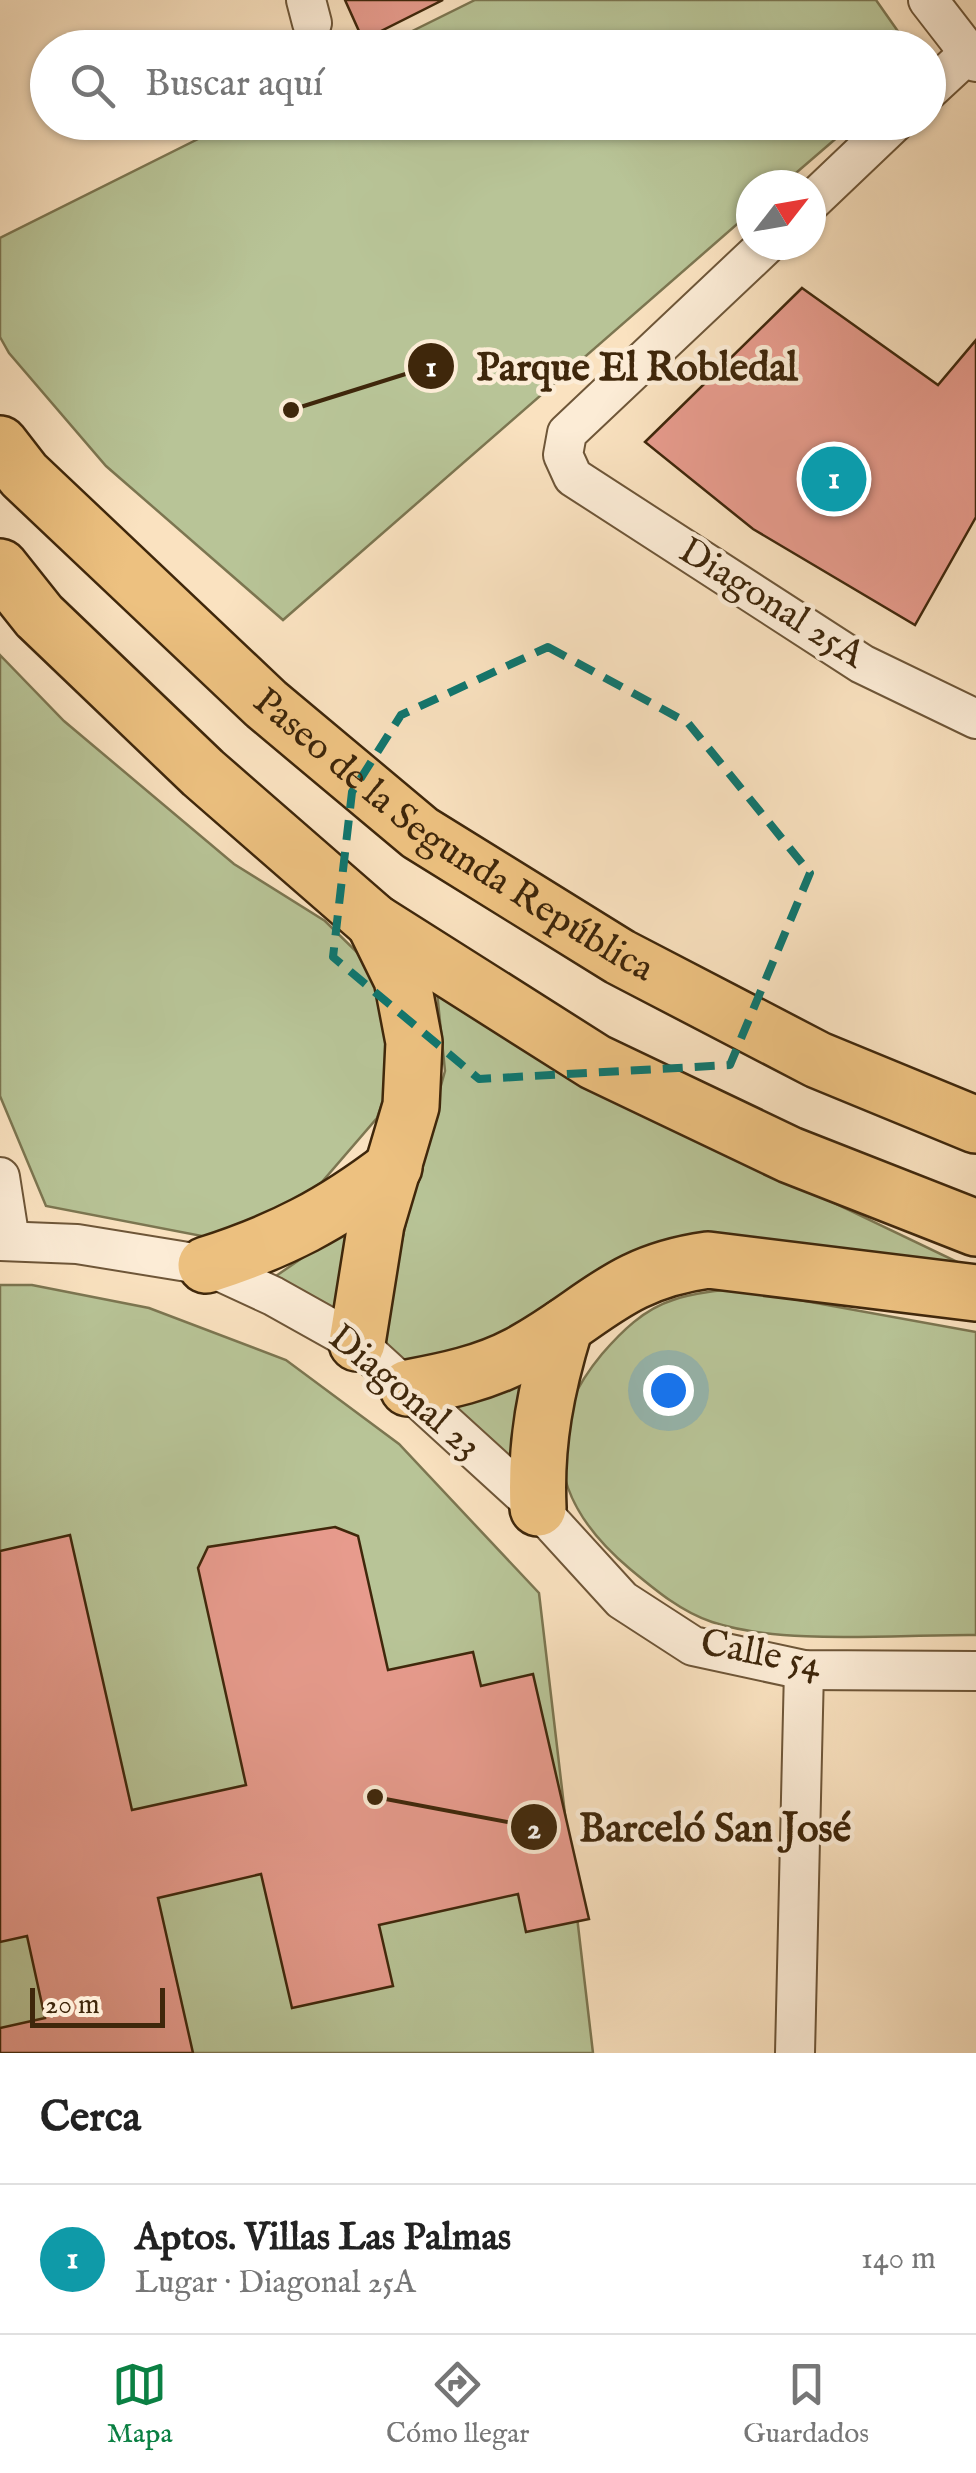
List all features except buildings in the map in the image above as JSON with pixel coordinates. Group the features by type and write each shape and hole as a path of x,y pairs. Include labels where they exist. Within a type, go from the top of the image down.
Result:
{"highway":[{"name":"Paseo de la Segunda República","path":"8,452 266,704 420,833 653,974 818,1060 976,1125"},
{"path":"0,567 20,604 202,773 374,922 595,1062 790,1155 976,1228"},
{"path":"357,1343 376,1224 411,1106 414,1042 402,979 374,922"},
{"path":"206,1265 274,1244 337,1210 394,1167"},
{"path":"408,1388 464,1377 516,1356 618,1286 666,1266 708,1260 976,1293"},
{"path":"538,1508 536,1451 544,1394 565,1326"}],"street":[{"path":"928,0 971,58 946,77"},
{"path":"826,188 876,140"},
{"name":"Diagonal 25A","path":"750,260 567,433 563,455 573,477 862,664 976,719"},
{"path":"0,1176 5,1241"},
{"name":"Diagonal 23","path":"5,1241 77,1244 206,1265 272,1296 357,1343 538,1508"},
{"name":"Calle 54","path":"538,1508 622,1600 694,1646 804,1670 976,1670"},
{"path":"794,2053 804,1670"}],"highlighted area":[{"path":"548,647 688,723 810,873 730,1065 479,1079 333,957 352,792 401,715"}],"green space":[{"path":"475,0 876,0 897,30 414,30"},
{"path":"196,140 834,140 799,170 736,170 736,225 283,620 106,466 9,353 0,337 0,238"},
{"path":"0,655 64,721 234,864 325,921 365,960 391,1011 389,1084 377,1118 321,1183 296,1200 212,1238 46,1206 0,1096"},
{"path":"435,972 657,1118 976,1271 755,1241 464,1351 406,1362 379,1347 416,1176 445,1071"},
{"path":"372,1210 346,1320 321,1301 273,1278"},
{"path":"0,1285 32,1285 149,1308 286,1360 399,1444 539,1593 593,2053 0,2053"},
{"path":"733,1288 976,1332 976,1635 807,1636 712,1622 679,1606 630,1569 584,1520 570,1494 562,1440 568,1412 581,1383 617,1338 652,1309 680,1298"},
{"path":"531,1368 511,1461 445,1399"}],"place":[{"name":"Parque El Robledal","path":"291,410"},
{"name":"Aptos. Villas Las Palmas","path":"834,479"},
{"name":"Barceló San José","path":"375,1797"}]}
